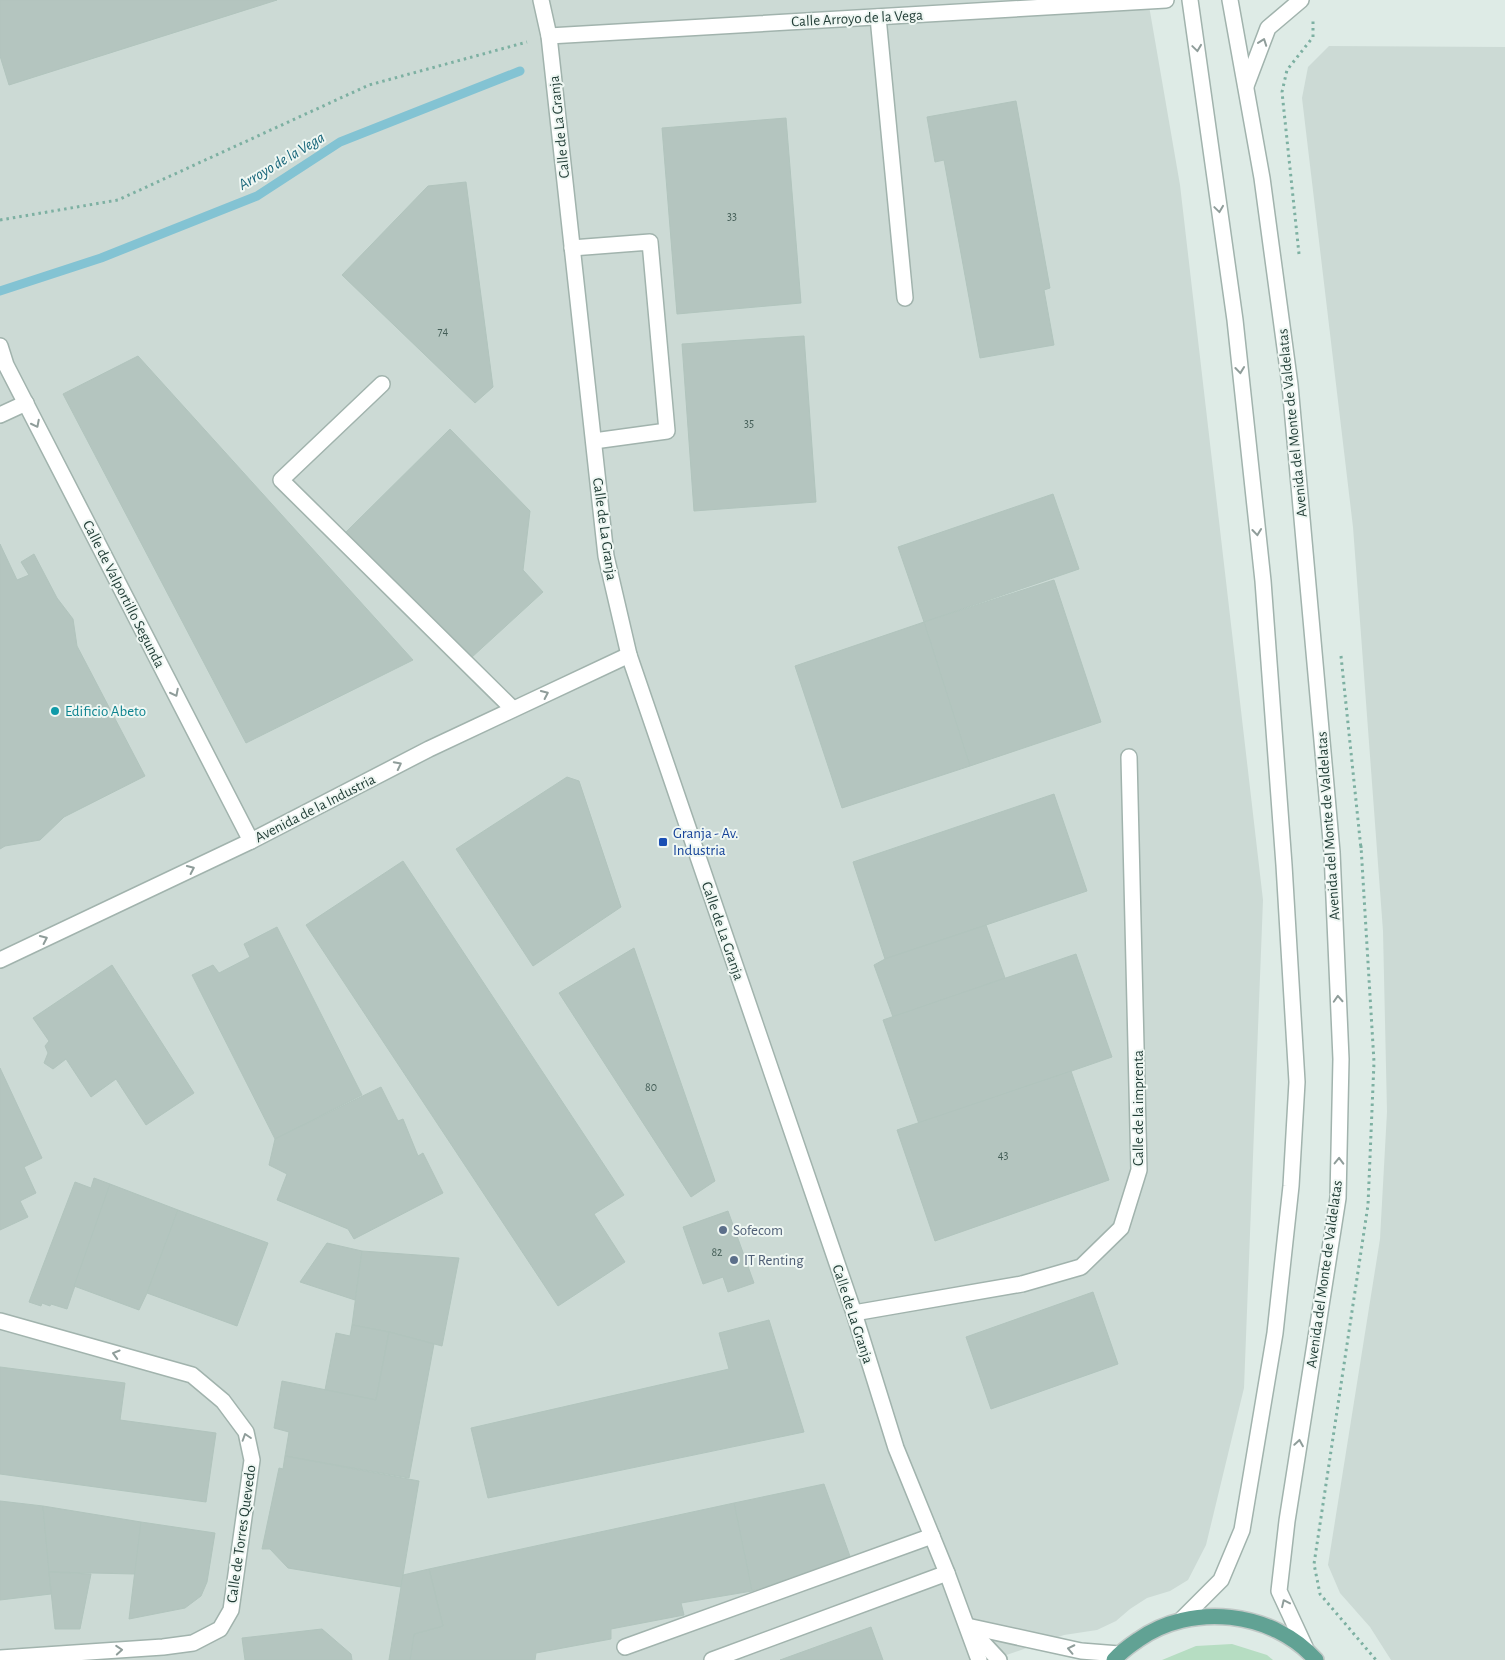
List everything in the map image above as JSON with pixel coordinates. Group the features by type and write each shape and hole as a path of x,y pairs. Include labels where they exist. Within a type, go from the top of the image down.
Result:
{"main road":[{"path":"1117,1657 1148,1632 1182,1619 1225,1616 1268,1625 1305,1648 1316,1660"}],"street":[{"name":"Calle de La Granja","path":"542,0 549,36 606,556 629,655 854,1313 896,1448 947,1573 979,1660"},
{"name":"Calle Arroyo de la Vega","path":"549,36 1166,0"},
{"path":"1182,1619 1221,1580 1242,1530 1275,1333 1291,1186 1297,1082 1284,865 1263,581 1235,320 1190,0"},
{"name":"Avenida del Monte de Valdelatas","path":"1230,0 1262,178 1291,395 1332,852 1341,1059 1338,1198 1287,1521 1280,1591 1305,1648"},
{"path":"1246,87 1268,28 1301,0"},
{"path":"878,17 905,298"},
{"path":"572,248 650,242 667,431 594,441"},
{"name":"Calle de Valportillo Segunda","path":"0,346 6,365 251,841"},
{"path":"382,384 282,480 513,710"},
{"path":"0,415 26,403"},
{"name":"Avenida de la Industria","path":"0,960 251,841 429,749 629,655"},
{"name":"Calle de la imprenta","path":"854,1313 1022,1284 1081,1267 1121,1228 1140,1170 1129,757"},
{"name":"Calle de Torres Quevedo","path":"0,1321 192,1375 223,1401 246,1432 252,1460 231,1610 220,1630 193,1643 163,1648 0,1658"},
{"path":"625,1647 932,1536"},
{"path":"712,1660 947,1573"},
{"path":"967,1626 1117,1657"},
{"path":"967,1626 999,1660"}],"path":[{"path":"1282,92 1287,70 1313,37 1313,18"},
{"path":"0,220 118,200 369,85 549,36"},
{"path":"1353,1305 1314,1564 1320,1594 1376,1660"}],"shaded area":[{"path":"0,0 1148,0 1180,185 1263,900 1244,1388 1206,1545 1188,1580 1170,1591 1147,1598 1116,1621 1097,1630 1064,1635 992,1660 0,1660"},
{"path":"1329,46 1505,47 1505,1660 1391,1660 1370,1627 1340,1593 1328,1565 1380,1239 1387,1112 1383,931 1353,527 1302,98 1308,67"}],"green space":[{"path":"1232,1644 1267,1655 1273,1660 1162,1660 1196,1646"}],"building":[{"path":"0,0 277,0 9,85 0,56"},
{"path":"1016,101 1050,288 1044,290 1054,345 980,358 944,160 935,162 927,117"},
{"path":"786,118 801,303 677,314 662,128"},
{"path":"466,182 493,387 475,403 342,275 428,186"},
{"path":"804,336 816,502 694,511 682,344"},
{"path":"138,356 413,660 246,743 63,394"},
{"path":"450,429 530,511 523,570 543,592 471,658 346,532"},
{"path":"1053,494 1079,569 924,622 898,547"},
{"name":"Edificio Abeto","path":"0,544 17,580 29,575 21,562 34,554 57,598 73,619 77,646 145,776 64,817 40,840 5,846 0,849"},
{"path":"1054,580 1101,722 970,766 924,622"},
{"path":"924,622 970,766 842,808 795,666"},
{"path":"567,777 579,781 621,907 533,966 456,849"},
{"path":"1054,794 1087,891 885,959 853,862"},
{"path":"403,861 624,1195 594,1214 625,1262 558,1306 306,925"},
{"path":"986,925 1005,978 893,1017 874,965 885,959"},
{"path":"277,927 362,1095 275,1139 192,975 213,965 219,973 250,957 244,944"},
{"path":"634,948 715,1181 691,1197 559,993"},
{"path":"1076,954 1112,1057 919,1124 883,1020"},
{"path":"112,965 194,1093 146,1125 116,1079 91,1097 66,1059 53,1069 44,1063 48,1053 45,1046 49,1041 33,1018"},
{"path":"0,1068 42,1158 24,1167 36,1193 20,1201 28,1217 0,1230"},
{"path":"1071,1071 1109,1180 935,1241 897,1130"},
{"path":"381,1087 398,1121 403,1119 418,1156 423,1153 443,1193 354,1239 348,1229 277,1200 287,1174 269,1165 275,1139"},
{"path":"94,1178 110,1184 67,1309 51,1304 50,1306 42,1303 41,1306 29,1302 75,1182 91,1188"},
{"path":"110,1184 178,1210 139,1310 74,1286"},
{"path":"178,1210 268,1243 237,1326 147,1293"},
{"path":"728,1211 754,1283 728,1292 723,1277 703,1284 683,1227"},
{"path":"327,1243 362,1251 355,1300 300,1282"},
{"path":"362,1251 459,1258 442,1346 389,1332 352,1325"},
{"path":"1093,1292 1118,1364 991,1409 966,1337"},
{"path":"769,1320 804,1432 488,1498 471,1428 729,1369 719,1333"},
{"path":"352,1325 389,1332 376,1400 325,1390 336,1333 350,1336"},
{"path":"389,1332 434,1344 409,1478 285,1456 289,1432 274,1428 282,1381 376,1400"},
{"path":"0,1367 125,1383 120,1420 216,1433 206,1502 0,1474"},
{"path":"285,1456 419,1481 401,1587 288,1568 270,1549 262,1549 279,1468 283,1469"},
{"path":"824,1484 851,1559 752,1591 734,1503"},
{"path":"0,1501 43,1506 51,1594 0,1600"},
{"path":"734,1503 752,1591 681,1603 684,1615 611,1629 611,1639 536,1653 535,1660 410,1660 414,1634 443,1626 429,1569"},
{"path":"43,1506 141,1522 135,1574 49,1572"},
{"path":"141,1522 215,1533 207,1582 201,1596 185,1608 129,1619"},
{"path":"429,1569 443,1626 414,1634 410,1660 389,1660 403,1575"},
{"path":"49,1572 91,1574 80,1629 55,1629"},
{"path":"871,1627 883,1660 780,1660"},
{"path":"322,1629 351,1654 352,1660 245,1660 242,1638"}],"waterway":[{"name":"Arroyo de la Vega","path":"0,291 101,258 257,196 340,142 520,71"}],"place":[{"name":"Edificio Abeto","path":"55,711"},
{"name":"Granja - Av. Industria","path":"663,842"},
{"name":"Sofecom","path":"723,1230"},
{"name":"IT Renting","path":"734,1260"}]}
